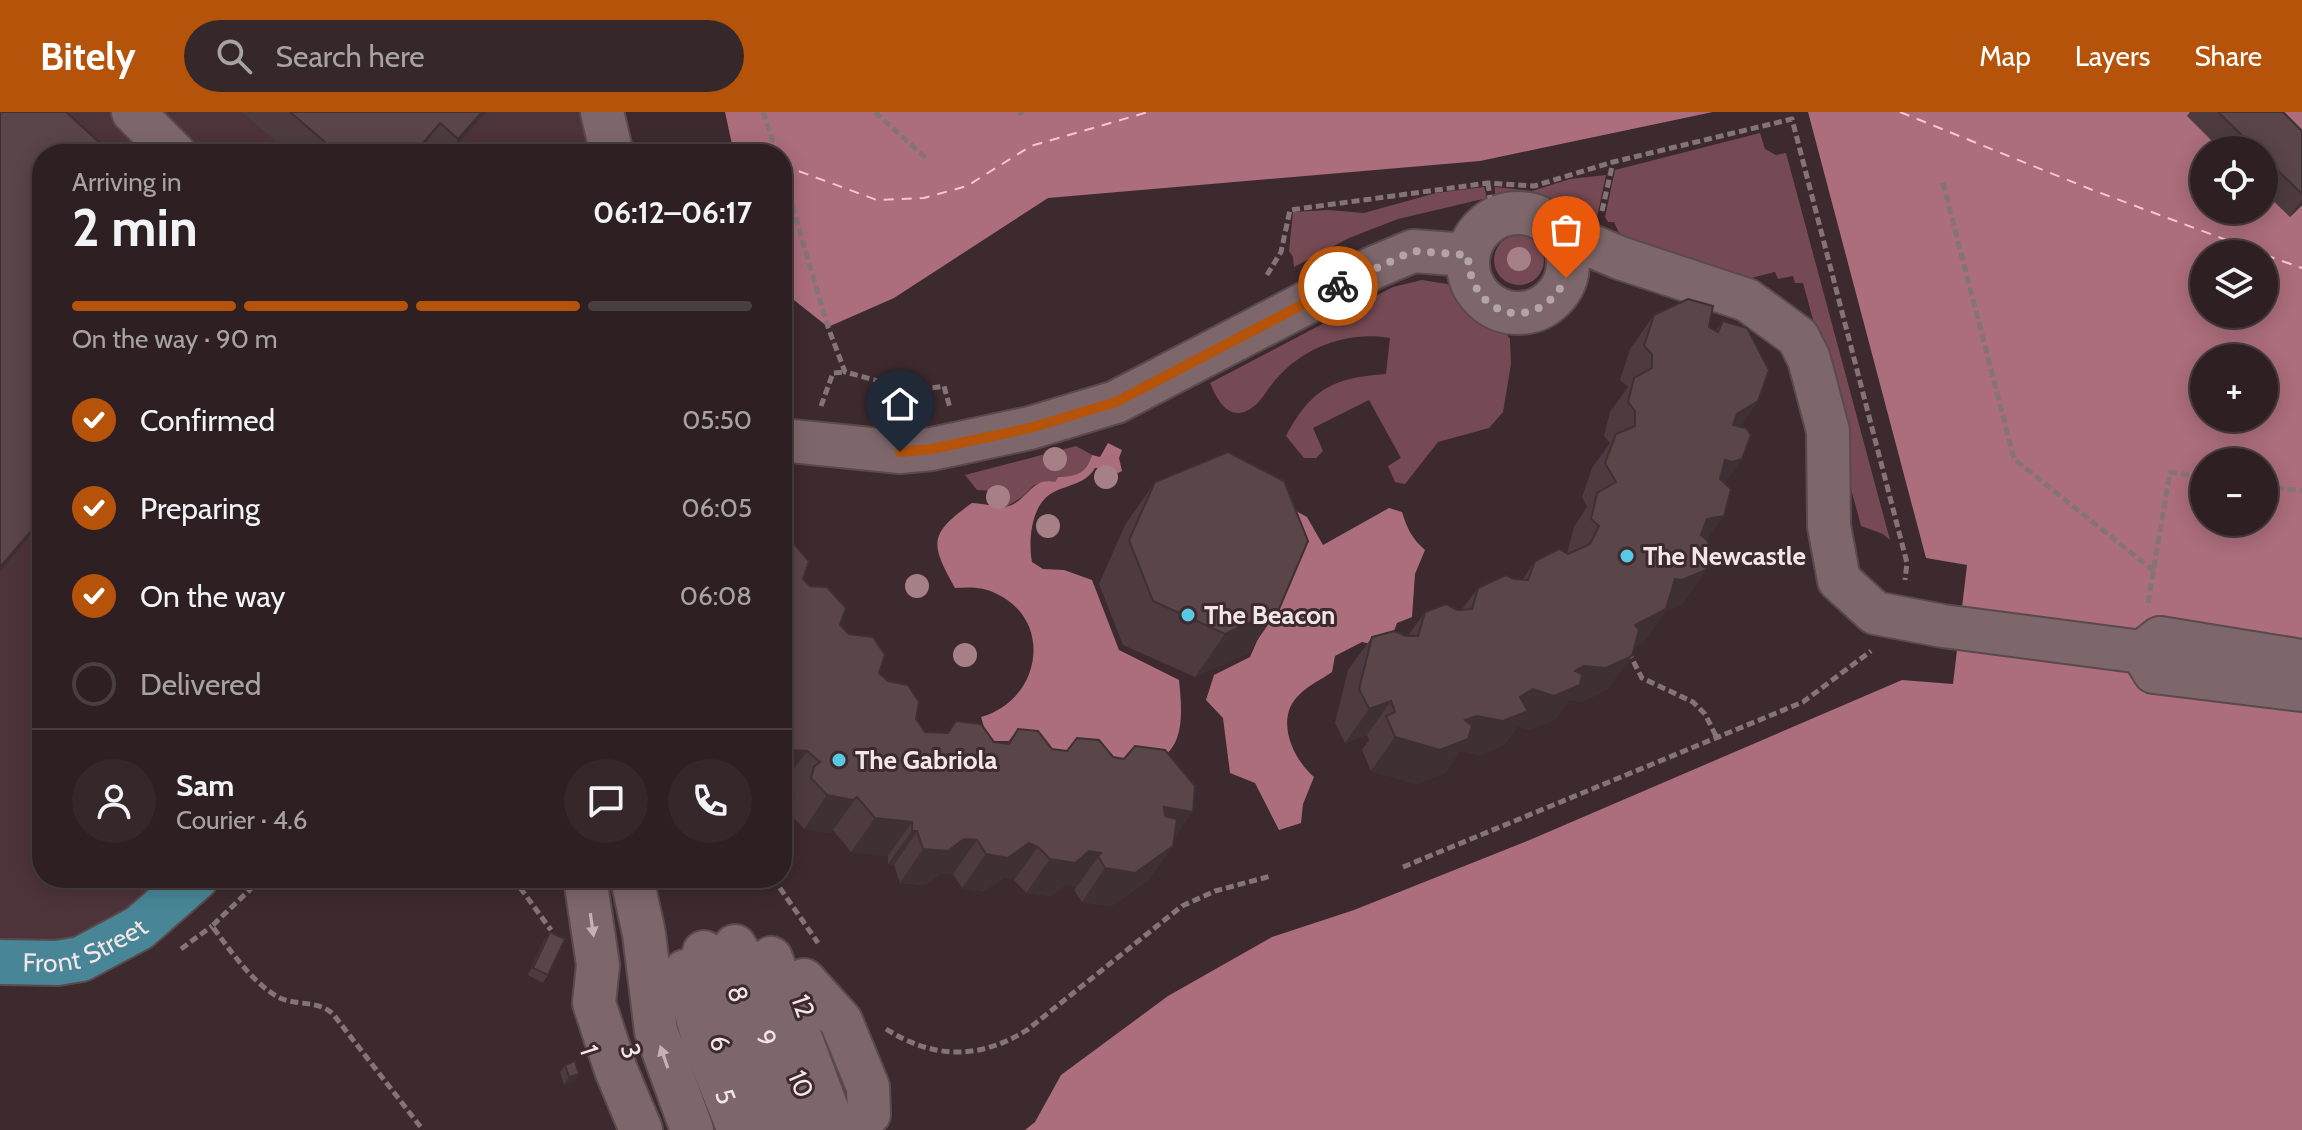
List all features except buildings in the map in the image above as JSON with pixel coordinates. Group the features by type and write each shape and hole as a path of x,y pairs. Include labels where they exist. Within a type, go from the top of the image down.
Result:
{"main road":[{"name":"Front Street","path":"0,962 57,963 81,959 139,928 185,888"}],"street":[{"path":"133,112 165,144"},
{"path":"602,112 610,144"},
{"path":"1493,200 1513,212 1545,220 1557,231 1566,248 1569,262 1559,293 1547,305 1531,312 1498,310 1474,287 1469,272 1468,255 1484,226 1493,200"},
{"path":"1566,248 1587,244 1747,300 1798,337 1809,359 1828,431 1829,526 1839,580 1875,613 2122,649 2160,638 2302,661"},
{"path":"792,441 900,452 932,449 1030,428 1116,402 1375,267 1413,251 1468,255"},
{"path":"2122,649 2154,672 2302,690"},
{"path":"586,888 598,973 594,1003 616,1070 641,1130"},
{"path":"634,888 644,934 733,961 821,1013 856,1098 847,1126"},
{"path":"598,973 616,979 733,961"},
{"path":"692,1130 656,1031 733,961"},
{"path":"723,1130 689,1044 675,988 733,961"},
{"path":"733,961 716,972 736,1043 772,1130"},
{"name":"10","path":"733,961 762,969 782,1039 847,1126"},
{"name":"5","path":"733,961 704,1043 739,1130"},
{"name":"6","path":"733,961 702,976 717,1035 756,1130"},
{"name":"8","path":"733,961 731,969 753,1046 788,1130"},
{"name":"9","path":"733,961 746,965 766,1037 805,1130"},
{"name":"1","path":"598,973 576,1009 597,1075 620,1130"},
{"name":"3","path":"598,973 614,998 633,1060 662,1130"}],"path":[{"path":"763,112 774,144"},
{"path":"875,112 927,159"},
{"path":"1267,275 1281,252 1290,210 1493,200 1613,162 1792,119 1800,150"},
{"path":"1943,183 2014,459 2154,571"},
{"path":"792,204 828,327 845,372"},
{"path":"819,414 833,373 845,372 928,389 944,386 951,411"},
{"path":"2148,608 2170,472 2190,475"},
{"path":"2278,488 2302,491"},
{"path":"1627,650 1642,678 1693,702 1705,714 1717,738"},
{"path":"1403,867 1803,702 1839,675"},
{"path":"879,1024 906,1041 938,1051 973,1051 1005,1044 1027,1030 1182,906 1215,891 1271,876"},
{"path":"252,888 212,926 227,947 266,988 281,998 325,1007 333,1014 423,1130"},
{"path":"520,888 554,934"},
{"path":"733,961 768,888"}],"shaded area":[{"path":"0,112 591,112 596,144 32,144 32,888 194,888 95,945 0,957"},
{"path":"725,112 1713,112 1480,161 1048,198 894,298 828,327 792,299 792,144 732,144"},
{"path":"1808,112 2302,112 2302,1130 1025,1130 1035,1122 1061,1075 1168,996 1272,937 1354,910 1532,839 1902,680 1953,684 1967,565 1926,558"},
{"path":"1760,133 1765,149 1776,155 1786,153 1890,540 1861,526 1842,455 1847,444 1803,283 1795,283 1793,276 1778,279 1775,272 1751,278 1621,237 1614,222 1608,222 1605,217 1615,170"},
{"path":"1606,175 1597,217 1594,210 1567,217 1534,198 1495,196 1495,187 1532,191 1570,179"},
{"path":"1484,187 1487,198 1398,219 1349,238 1294,267 1289,251 1293,212 1328,210 1364,213 1436,193"},
{"path":"1519,235 1536,243 1544,260 1536,277 1519,285 1502,277 1494,260 1502,243"},
{"path":"1422,280 1447,284 1487,321 1500,325 1510,339 1511,364 1503,412 1489,428 1438,442 1405,484 1395,482 1388,466 1401,458 1369,400 1313,428 1323,451 1316,458 1304,458 1286,436 1305,407 1326,388 1352,379 1386,374 1390,338 1344,339 1315,349 1289,366 1259,402 1244,412 1227,409 1215,394 1210,383 1393,287"},
{"path":"1108,443 1122,450 1119,458 1122,471 1118,473 1095,468 1081,481 1045,499 1033,524 1032,562 1043,569 1064,570 1092,580 1119,650 1179,680 1181,718 1176,741 1161,758 1148,762 1023,745 1019,741 988,741 981,717 1001,708 1017,694 1027,678 1033,659 1033,640 1027,622 1015,606 997,594 977,588 955,588 938,550 941,532 972,503 1000,507 1011,505 1040,483 1055,482 1058,477 1080,473 1092,455 1100,457"},
{"path":"1076,446 1092,455 1084,470 1076,475 1058,477 1055,482 1034,485 1006,507 999,491 977,490 965,475"},
{"path":"1389,508 1402,512 1410,533 1425,550 1415,574 1412,617 1397,623 1391,639 1375,645 1362,642 1335,656 1332,672 1292,703 1287,725 1289,737 1299,759 1314,777 1303,804 1301,823 1279,830 1255,783 1230,773 1223,718 1206,700 1214,675 1250,657 1281,587 1296,511 1307,517 1323,545"}],"ferry route":[{"path":"792,169 877,200 924,198 967,186 1031,146 1148,112"},
{"path":"1900,112 2227,240"},
{"path":"2278,260 2302,268"}],"way so far":[{"path":"1338,286 1413,251 1468,255 1474,287 1498,310 1515,313 1531,312 1547,305 1559,293 1566,278"}],"place":[{"name":"The Newcastle","path":"1627,556"},
{"name":"The Beacon","path":"1188,615"},
{"name":"The Gabriola","path":"839,760"}],"route":[{"path":"900,452 932,449 1030,428 1116,402 1338,286"}]}
